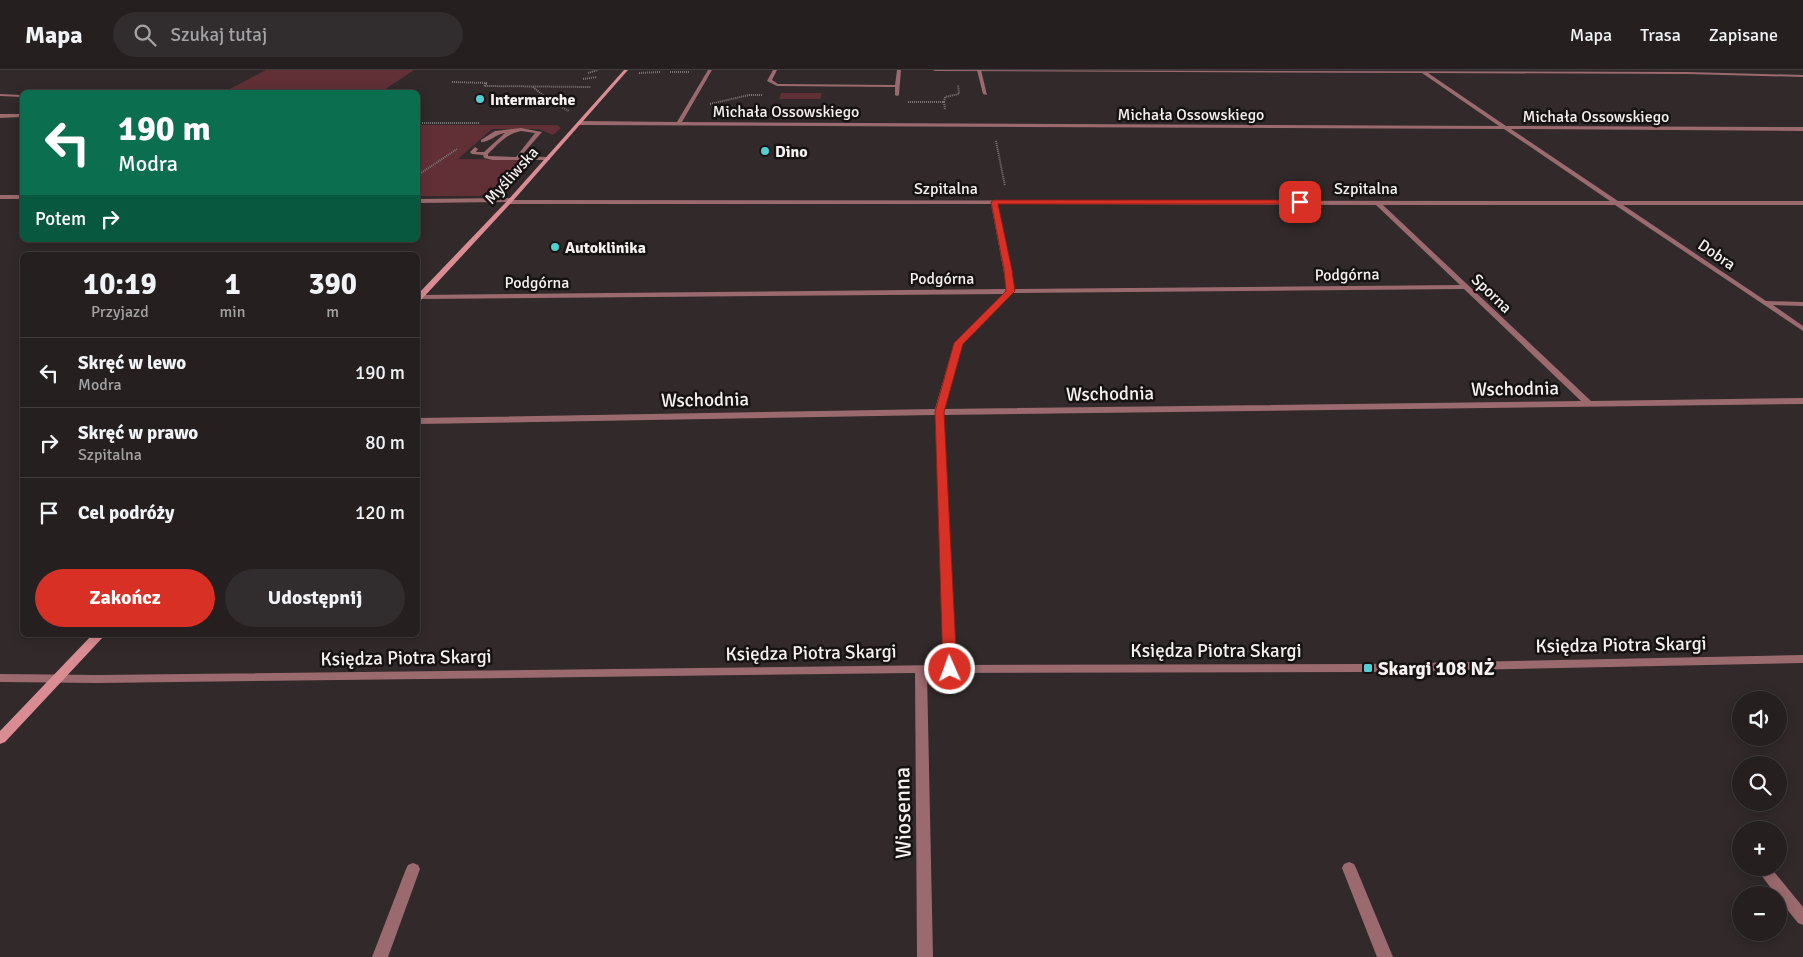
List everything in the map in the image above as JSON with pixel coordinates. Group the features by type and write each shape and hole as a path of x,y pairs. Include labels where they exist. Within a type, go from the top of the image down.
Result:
{"street":[{"name":"Myśliwska","path":"420,296 510,201 626,70"},
{"path":"678,123 710,70"},
{"path":"775,70 769,82 777,85 897,86"},
{"path":"897,95 899,70"},
{"path":"935,70 1421,71 1803,76"},
{"path":"979,70 985,94"},
{"name":"Dobra","path":"1421,71 1803,329"},
{"path":"0,95 20,96"},
{"path":"0,116 20,116"},
{"name":"Michała Ossowskiego","path":"580,123 1803,129"},
{"path":"485,154 506,133 512,131"},
{"path":"483,141 497,132 538,132 518,156 522,158"},
{"path":"475,149 474,153 485,154 486,157 493,158 547,159"},
{"path":"0,197 20,197"},
{"name":"Szpitalna","path":"420,200 1803,203"},
{"path":"950,669 940,412 958,343 1011,291 994,202"},
{"name":"Sporna","path":"1377,202 1588,404"},
{"name":"Podgórna","path":"420,298 1465,287"},
{"path":"1765,304 1803,304"},
{"name":"Wschodnia","path":"420,420 1803,401"},
{"path":"0,740 97,637"},
{"name":"Księdza Piotra Skargi","path":"0,678 56,679 922,669 1358,668 1803,659"},
{"name":"Wiosenna","path":"922,669 925,957"},
{"path":"1349,868 1385,957"},
{"path":"380,957 413,869"},
{"path":"1769,876 1803,918"}],"path":[{"path":"588,73 598,70"},
{"path":"636,73 660,72"},
{"path":"670,72 695,72"},
{"path":"452,82 487,83 484,86 599,87"},
{"path":"532,86 550,100 574,114"},
{"path":"686,110 749,95 765,95"},
{"path":"994,132 1006,189"}],"shaded area":[{"path":"266,70 414,70 384,90 228,90"},
{"path":"781,93 822,93 820,99 779,99"},
{"path":"420,125 557,125 561,128 553,135 538,129 492,129 458,159 530,160 501,191 480,196 420,196"}],"place":[{"name":"Intermarche","path":"480,99"},
{"name":"Dino","path":"765,151"},
{"name":"Autoklinika","path":"555,247"},
{"name":"Skargi 108 NŻ","path":"1368,668"}],"route":[{"path":"950,669 940,412 958,343 1011,291 994,202 1300,202"}]}
